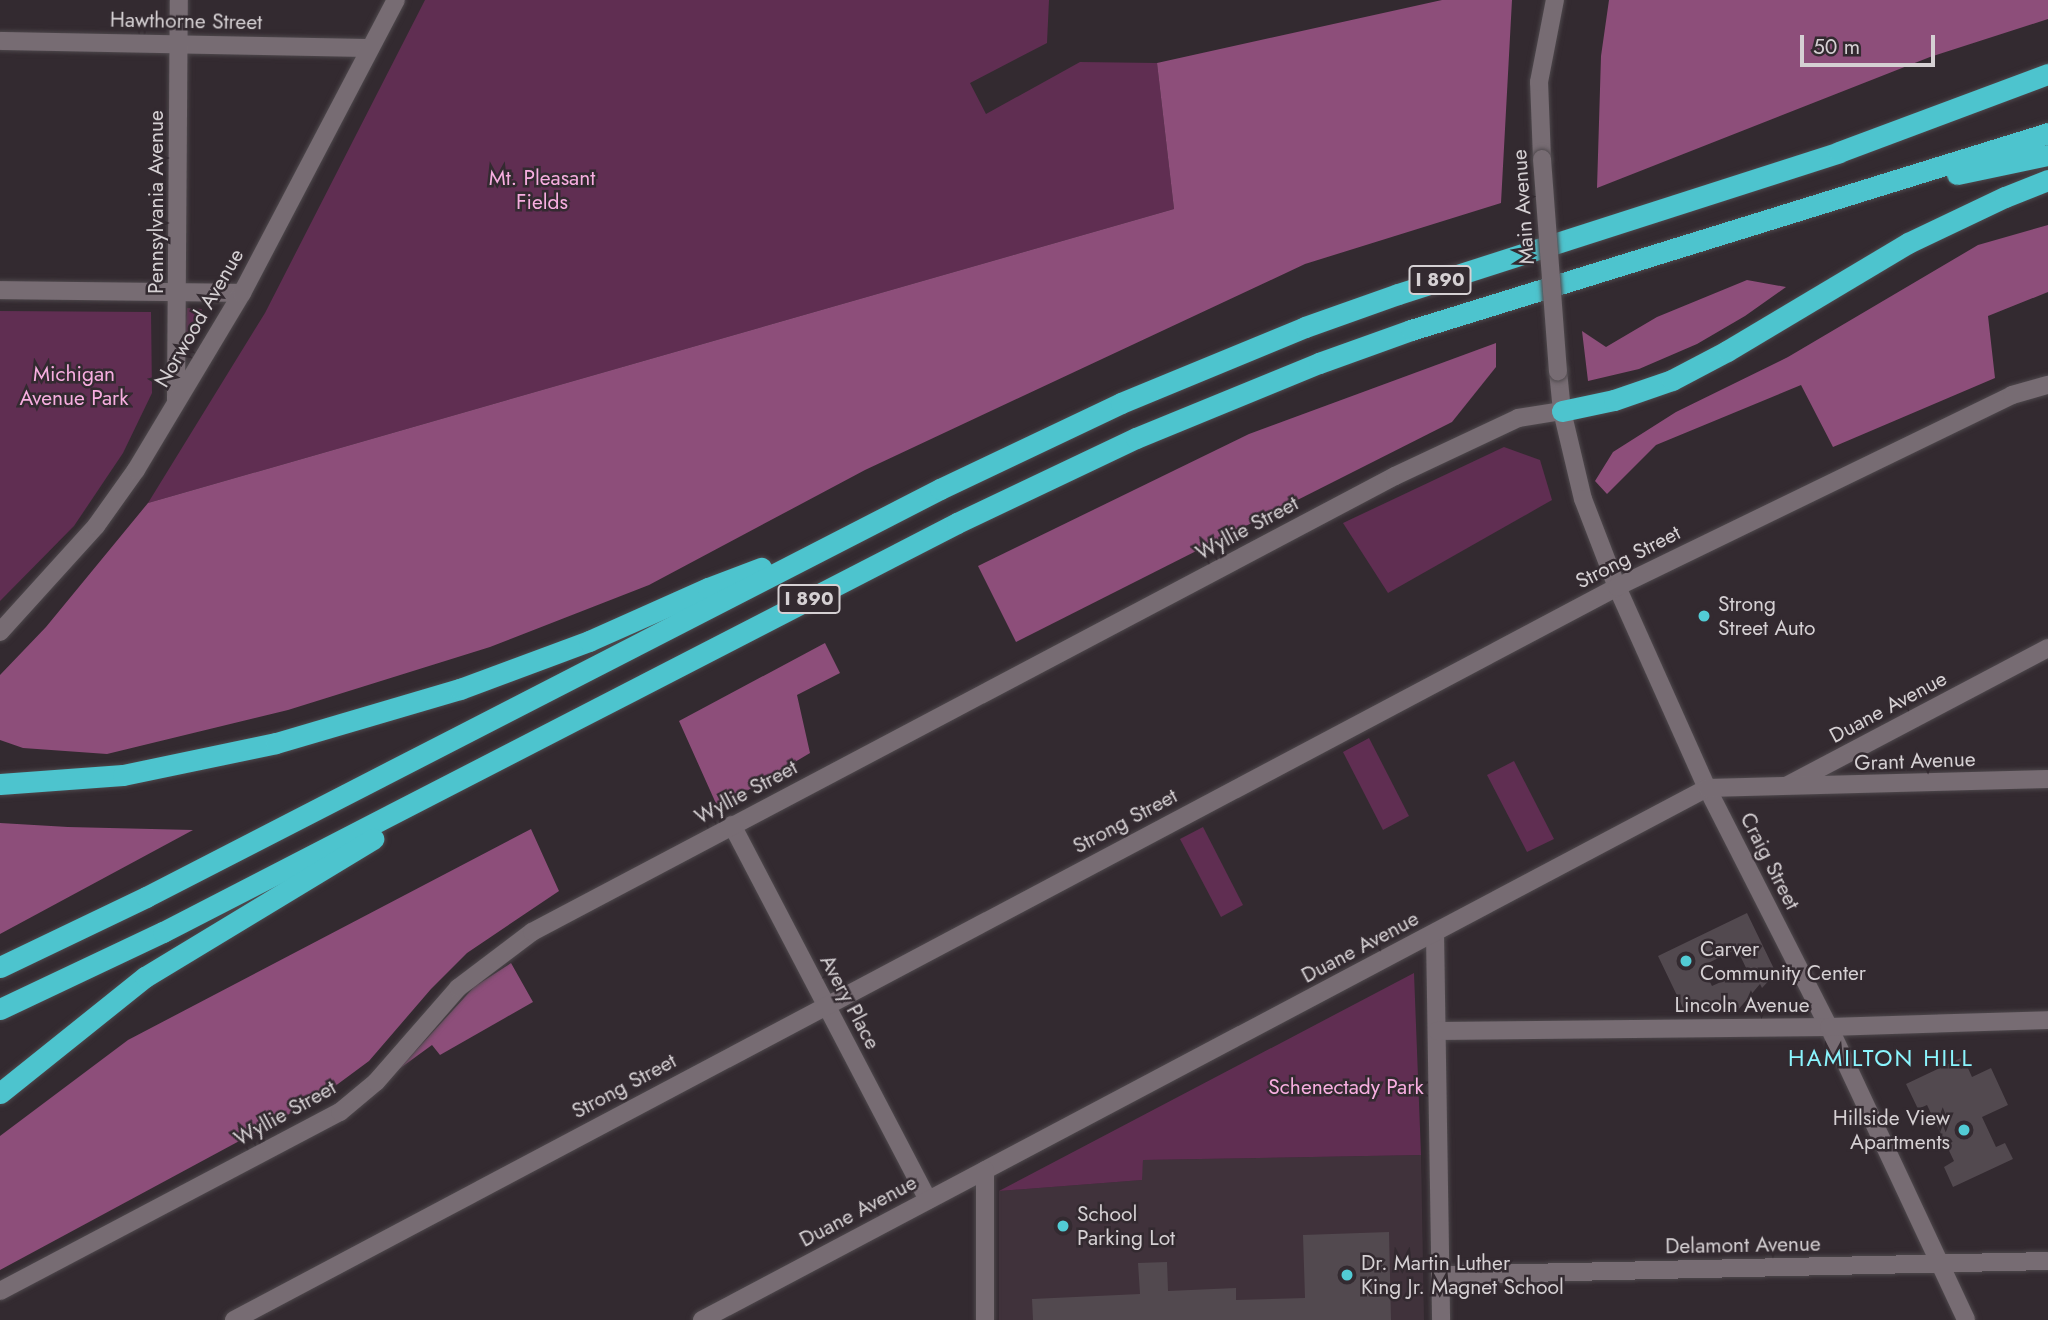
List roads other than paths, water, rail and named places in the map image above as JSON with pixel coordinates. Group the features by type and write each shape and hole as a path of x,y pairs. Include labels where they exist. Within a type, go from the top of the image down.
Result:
{"highway":[{"name":"I 890","path":"0,967 146,897 1028,445 1305,327 1410,290 1839,152 2048,74"},
{"name":"I 890","path":"0,1009 163,932 1044,480 1227,400 1345,354 1507,298 2048,134"},
{"path":"1855,194 2048,155"},
{"path":"1562,411 1614,400 1682,375 1908,243 2005,197 2048,180"},
{"path":"0,784 123,775 276,743 315,732 486,680 589,641 708,588 851,534"},
{"path":"0,1093 110,1003 181,954 586,714"}],"street":[{"name":"Pennsylvania Avenue","path":"176,404 179,0"},
{"name":"Norwood Avenue","path":"0,632 96,526 136,470 243,293 396,0"},
{"name":"Main Avenue","path":"1555,0 1539,82 1542,159 1562,411"},
{"name":"Hawthorne Street","path":"0,41 370,48"},
{"path":"0,290 243,293"},
{"name":"Strong Street","path":"234,1320 1617,587 2012,395 2048,385"},
{"name":"Craig Street","path":"1562,411 1583,499 1617,587 1707,789 1829,1027 1966,1320"},
{"name":"Wyllie Street","path":"0,1291 340,1112 376,1082 458,988 532,932 1395,476 1518,418 1562,411"},
{"name":"Duane Avenue","path":"702,1320 1707,789 1783,788 2048,648"},
{"name":"Grant Avenue","path":"1783,788 2048,779"},
{"name":"Avery Place","path":"732,825 928,1200"},
{"path":"1435,933 1441,1320"},
{"name":"Lincoln Avenue","path":"1437,1031 1829,1027 2048,1020"},
{"path":"985,1170 985,1320"},
{"name":"Delamont Avenue","path":"1440,1275 2048,1261"}],"place":[{"name":"Strong Street Auto","path":"1704,616"},
{"name":"Carver Community Center","path":"1686,961"},
{"name":"Hillside View Apartments","path":"1964,1130"},
{"name":"School Parking Lot","path":"1063,1226"},
{"name":"Dr. Martin Luther King Jr. Magnet School","path":"1347,1275"}],"district":[{"name":"HAMILTON HILL","path":"1881,1058"}],"park label":[{"name":"Mt. Pleasant Fields","path":"542,190"},
{"name":"Michigan Avenue Park","path":"74,386"},
{"name":"Schenectady Park","path":"1346,1087"}]}
